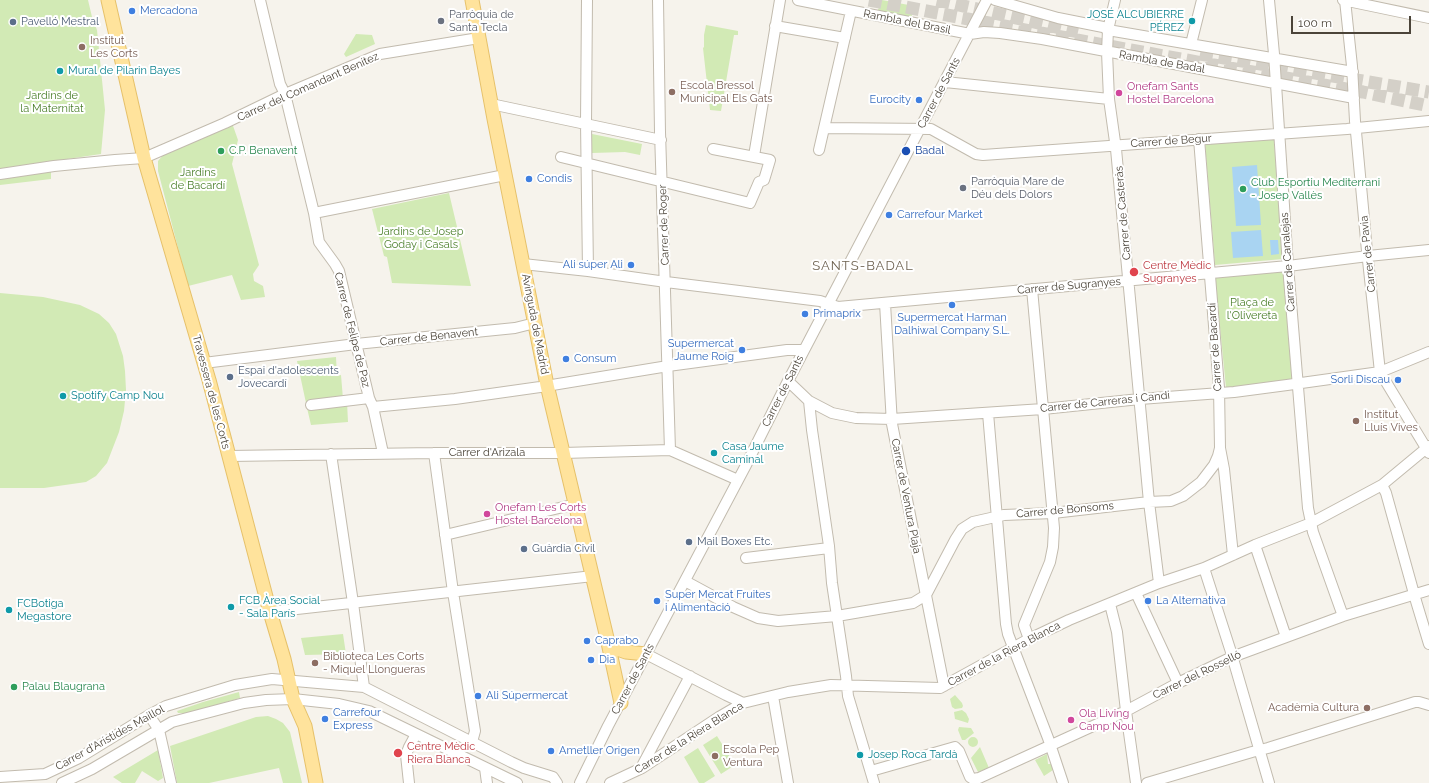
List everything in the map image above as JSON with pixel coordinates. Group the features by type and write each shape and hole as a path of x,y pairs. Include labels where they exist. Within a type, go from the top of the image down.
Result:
{"main road":[{"name":"Travessera de les Corts","path":"108,0 144,158 204,363 293,698 303,721 316,783"},
{"name":"Avinguda de Madrid","path":"472,0 547,386 593,576 621,702"},
{"path":"609,646 626,652 646,654"}],"street":[{"name":"Carrer de Felipe de Paz","path":"260,0 280,84 285,94 314,213 319,242 335,264 338,271 383,453"},
{"path":"587,0 586,124 588,271"},
{"name":"Carrer de Roger","path":"658,0 670,450"},
{"path":"754,156 780,0"},
{"name":"Rambla del Brasil","path":"798,0 970,34"},
{"name":"Carrer de Sants","path":"580,783 987,0"},
{"name":"Rambla de Badal","path":"995,0 1058,18 1103,27 1108,30 1353,72"},
{"name":"Carrer de Casteràs","path":"1115,0 1108,30 1107,52 1109,99 1116,145 1149,502 1159,583"},
{"path":"1191,44 1202,0"},
{"name":"Carrer de Canalejas","path":"1269,0 1297,384 1308,508 1311,523 1343,616"},
{"path":"1344,0 1429,18"},
{"name":"Carrer de Pavia","path":"1344,0 1353,72 1356,128 1380,372 1428,449"},
{"path":"819,150 851,10"},
{"path":"775,26 845,38"},
{"name":"Rambla de Badal","path":"970,34 984,32 1000,33 1354,98"},
{"name":"Carrer del Comandant Benítez","path":"0,174 77,164 144,158 212,129 285,94 380,54 479,38"},
{"path":"945,82 1109,99"},
{"path":"491,104 504,108 661,140"},
{"name":"Carrer de Begur","path":"824,128 930,129 979,155 1356,128 1429,121"},
{"name":"Carrer de Bacardí","path":"1199,139 1219,392 1220,448 1224,469 1233,555"},
{"path":"561,157 750,203 760,182 764,180 770,160 713,149"},
{"path":"314,213 505,175"},
{"name":"Carrer de Sugranyes","path":"523,264 820,301 838,307 1288,266 1429,250"},
{"path":"1029,639 1024,625 1050,562 1054,547 1053,513 1032,289"},
{"name":"Carrer de Ventura Plaja","path":"885,303 892,419 944,686"},
{"name":"Carrer de Benavent","path":"204,363 356,344 515,328 535,323"},
{"path":"311,405 454,399 547,386 668,366 787,350 804,350"},
{"name":"Carrer de Carreras i Candi","path":"788,381 809,401 832,413 856,418 892,419 1043,409 1140,399 1234,392 1380,372 1429,352"},
{"path":"809,401 846,685 874,783"},
{"path":"988,413 1006,624 1010,640 1050,744 1063,783"},
{"name":"Carrer de Bonsoms","path":"926,595 962,529 973,522 1004,515 1053,513 1149,502 1171,501 1202,482 1218,456 1220,448"},
{"name":"Carrer de la Riera Blanca","path":"610,783 642,768 719,717 743,703 830,686 846,685 930,689 940,688 1029,639 1069,620 1159,583 1204,568 1255,545 1311,523 1382,485 1428,449"},
{"name":"Carrer d'Arizala","path":"229,456 670,450 738,480"},
{"path":"434,453 453,592 476,731 468,741 465,748 457,754"},
{"path":"331,454 364,688"},
{"path":"1382,485 1386,493 1429,644"},
{"path":"445,535 576,504"},
{"path":"1255,545 1286,637"},
{"path":"746,558 829,548"},
{"path":"1204,568 1270,783"},
{"path":"270,612 593,576"},
{"path":"685,581 733,607 758,618 778,621 837,616 903,606 913,603 926,595"},
{"name":"Carrer del Rosselló","path":"870,771 956,747 959,750 968,776 973,779 983,777 1050,744 1126,711 1178,683 1232,657 1343,616 1429,590"},
{"path":"1136,593 1178,683"},
{"path":"1110,604 1117,632 1136,783"},
{"path":"646,654 743,703"},
{"path":"642,768 690,676"},
{"name":"Carrer d'Arístides Maillol","path":"0,777 42,779 149,715 169,705 235,685 262,680 289,680"},
{"path":"289,680 364,688 524,768 552,777 558,783"},
{"path":"773,696 788,783"},
{"path":"293,698 353,706 369,711 517,783"},
{"name":"Carrer d'Arístides Maillol","path":"62,783 92,769 172,722 244,703 293,698"},
{"path":"303,721 304,707 315,700"},
{"path":"1147,783 1415,702 1429,705"},
{"path":"149,715 159,730 172,783"},
{"path":"409,783 406,755 416,734"},
{"path":"485,768 487,783"}],"green space":[{"name":"Jardins de la Maternitat","path":"0,0 88,0 97,30 105,110 101,154 0,169"},
{"path":"882,0 914,6 911,19 877,12"},
{"path":"706,25 738,31 738,35 734,35 721,111 710,110 703,48"},
{"path":"356,34 372,35 375,44 346,57 344,54"},
{"name":"Jardins de Bacardí","path":"232,123 238,140 232,164 259,265 253,274 254,281 263,286 265,297 241,300 232,275 188,286 158,171 158,161 164,154"},
{"path":"592,134 642,144 640,155 625,152 592,153"},
{"name":"Club Esportiu Mediterrani - Josep Vallès","path":"1274,139 1283,259 1215,265 1205,144"},
{"path":"51,170 51,179 0,185 0,177"},
{"name":"Jardins de Josep Goday i Casals","path":"449,193 471,286 392,283 387,257 384,256 372,209"},
{"name":"Plaça de l'Olivereta","path":"1284,270 1293,382 1226,388 1215,277"},
{"name":"Spotify Camp Nou","path":"0,293 43,297 80,305 99,314 109,323 116,334 123,356 125,371 126,390 124,411 119,432 107,463 96,476 86,482 44,488 0,488"},
{"path":"336,357 337,376 341,375 343,399 306,403 297,361"},
{"path":"347,402 348,422 311,425 307,408"},
{"path":"343,634 346,654 305,655 301,638"},
{"path":"239,692 240,698 190,713 178,713 177,711 203,702"},
{"path":"955,695 962,703 962,708 955,709 952,707 950,699"},
{"path":"962,710 966,713 969,719 968,723 955,719 954,712"},
{"path":"268,716 283,723 290,732 302,783 283,783 279,768 209,783 177,783 170,746 256,717"},
{"path":"959,727 971,728 974,733 965,740 962,740 958,730"},
{"path":"717,736 735,765 721,774 703,745"},
{"path":"971,737 975,737 977,738 977,746 971,747 968,744 968,740"},
{"path":"980,747 989,768 978,772 971,758"},
{"path":"698,748 715,776 704,783 699,783 684,757"},
{"path":"158,750 163,778 158,781 142,771 135,783 122,783 113,777"},
{"path":"1047,754 1048,764 1051,764 1053,770 1044,776 1035,760"}],"water":[{"path":"1257,165 1261,225 1236,226 1232,167"},
{"path":"1261,230 1263,256 1233,258 1231,232"},
{"path":"1270,240 1278,240 1279,254 1271,255"}],"tunnel":[{"path":"869,0 1109,46 1363,92 1429,106"},
{"path":"937,0 1078,32"},
{"path":"1200,54 1429,92"}],"place":[{"name":"Mercadona","path":"132,11"},
{"name":"Parròquia de Santa Tecla","path":"441,21"},
{"name":"JOSÉ ALCUBIERRE PÉREZ","path":"1192,21"},
{"name":"Pavelló Mestral","path":"13,22"},
{"name":"Institut Les Corts","path":"82,47"},
{"name":"Mural de Pilarin Bayes","path":"60,71"},
{"name":"Escola Bressol Municipal Els Gats","path":"672,92"},
{"name":"Onefam Sants Hostel Barcelona","path":"1119,93"},
{"name":"Eurocity","path":"919,100"},
{"name":"C.P. Benavent","path":"221,151"},
{"name":"Badal","path":"906,151"},
{"name":"Condis","path":"529,179"},
{"name":"Parròquia Mare de Déu dels Dolors","path":"963,188"},
{"name":"Club Esportiu Mediterrani - Josep Vallès","path":"1243,189"},
{"name":"Carrefour Market","path":"889,215"},
{"name":"Ali súper Ali","path":"631,265"},
{"name":"Centre Mèdic Sugranyes","path":"1134,272"},
{"name":"Supermercat Harman Dalhiwal Company S.L.","path":"952,305"},
{"name":"Primaprix","path":"805,314"},
{"name":"Supermercat Jaume Roig","path":"742,350"},
{"name":"Consum","path":"566,359"},
{"name":"Espai d'adolescents Jovecardí","path":"230,377"},
{"name":"Sorli Discau","path":"1398,380"},
{"name":"Spotify Camp Nou","path":"63,396"},
{"name":"Institut Lluís Vives","path":"1356,421"},
{"name":"Casa Jaume Caminal","path":"714,453"},
{"name":"Onefam Les Corts Hostel Barcelona","path":"487,514"},
{"name":"Mail Boxes Etc.","path":"689,542"},
{"name":"Guàrdia Civil","path":"524,549"},
{"name":"Super Mercat Fruites i Alimentació","path":"657,601"},
{"name":"La Alternativa","path":"1148,601"},
{"name":"FCB Àrea Social - Sala París","path":"231,607"},
{"name":"FCBotiga Megastore","path":"9,610"},
{"name":"Caprabo","path":"587,641"},
{"name":"Dia","path":"591,660"},
{"name":"Biblioteca Les Corts - Miquel Llongueras","path":"315,663"},
{"name":"Palau Blaugrana","path":"14,687"},
{"name":"Ali Súpermercat","path":"478,696"},
{"name":"Acadèmia Cultura","path":"1367,708"},
{"name":"Carrefour Express","path":"325,719"},
{"name":"Ola Living Camp Nou","path":"1071,720"},
{"name":"Ametller Origen","path":"551,751"},
{"name":"Centre Mèdic Riera Blanca","path":"398,753"},
{"name":"Josep Roca Tardà","path":"860,755"},
{"name":"Escola Pep Ventura","path":"715,756"}],"district":[{"name":"SANTS-BADAL","path":"863,266"}]}
